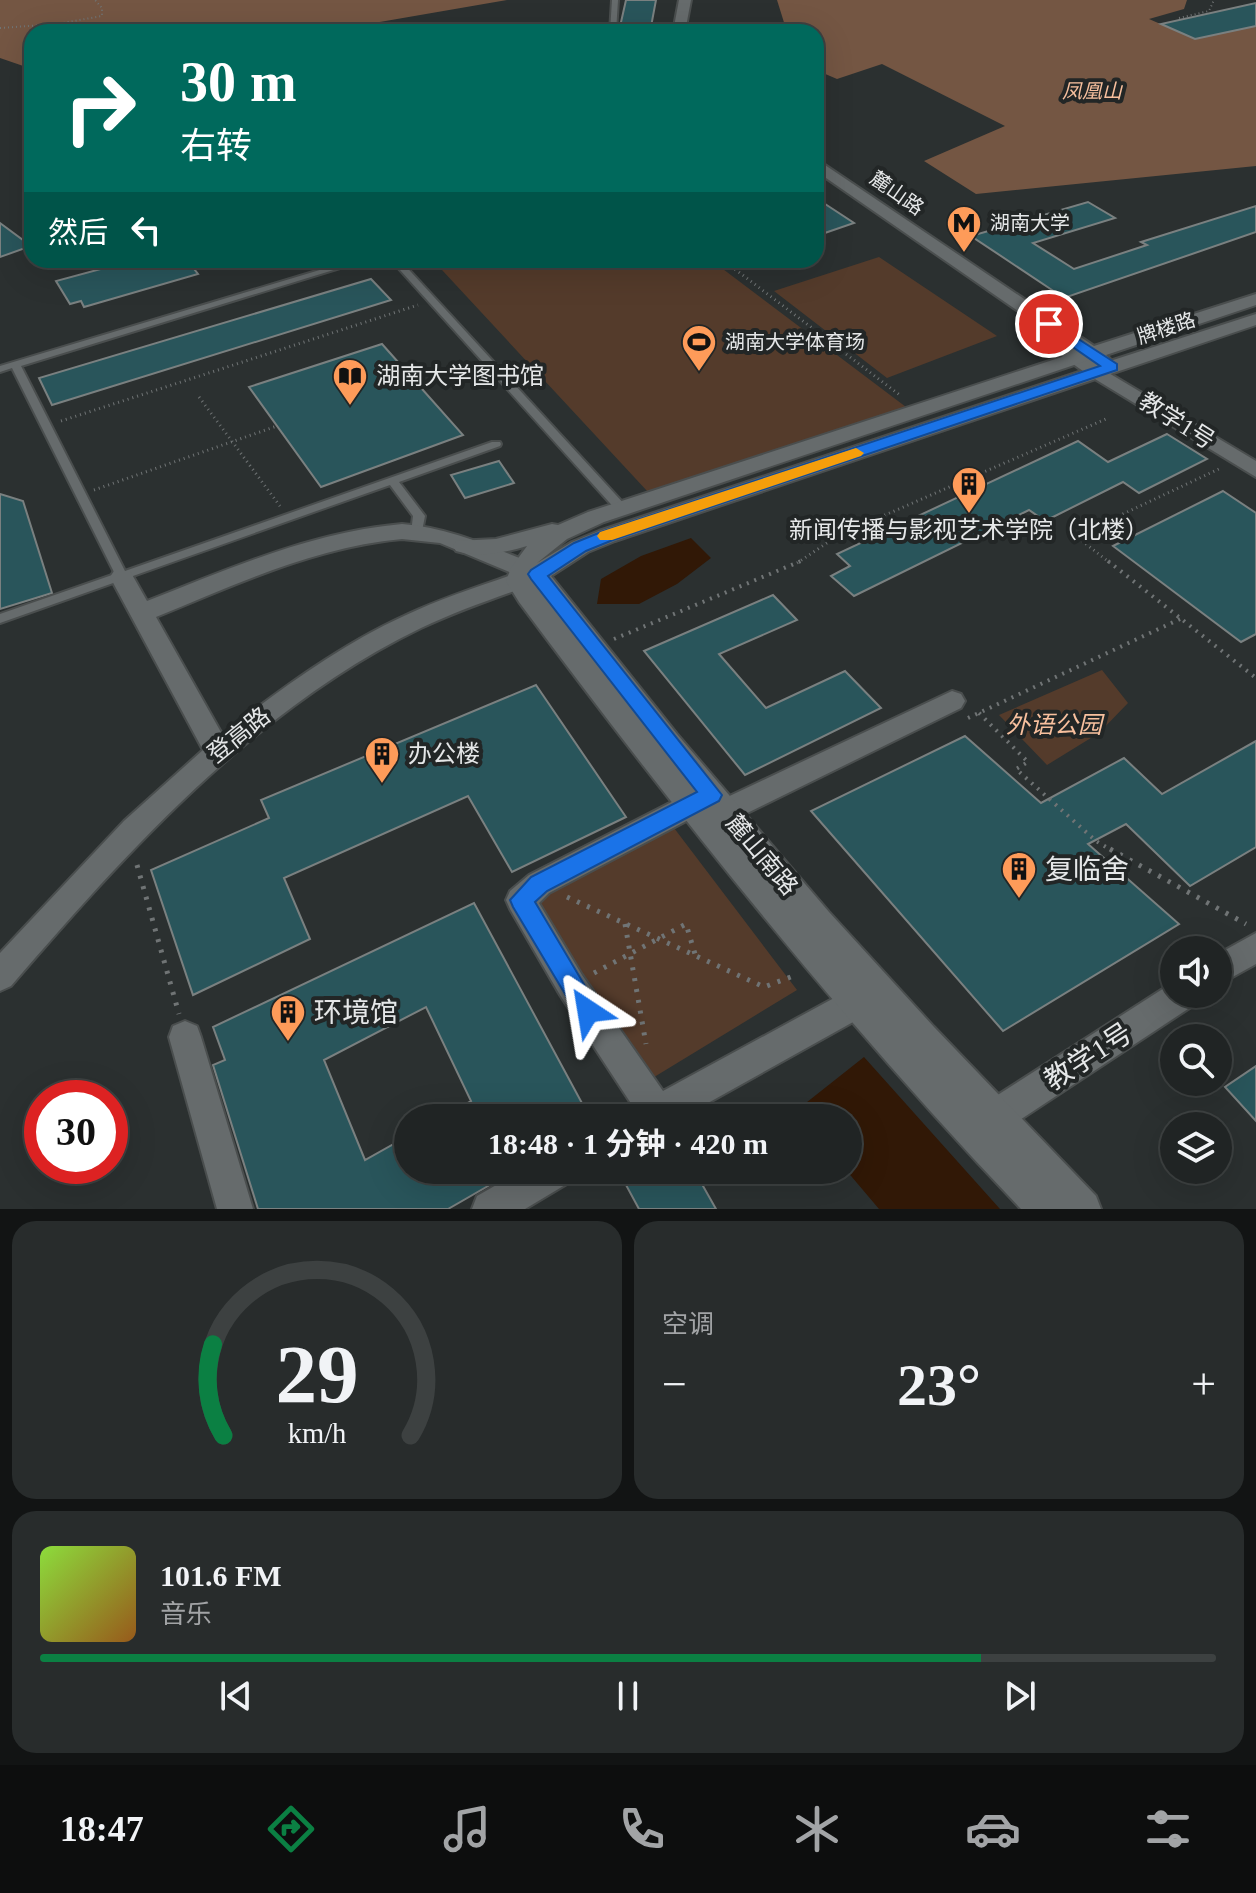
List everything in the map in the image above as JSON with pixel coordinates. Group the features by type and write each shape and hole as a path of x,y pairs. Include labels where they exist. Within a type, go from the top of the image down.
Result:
{"main road":[{"path":"680,24 685,0"},
{"path":"691,24 696,0"},
{"name":"麓山路","path":"824,170 1094,362"},
{"name":"麓山路","path":"824,180 1042,326"},
{"name":"牌楼路","path":"1094,362 1131,339 1256,299"},
{"name":"牌楼路","path":"1094,362 1256,319"},
{"path":"1042,326 1086,339 1131,339"},
{"path":"1031,373 1042,362 1048,348 1042,326"},
{"path":"464,546 511,544 1031,373 1094,362"},
{"path":"525,575 607,536 1094,362"},
{"name":"教学1号","path":"1094,362 1248,464"},
{"path":"525,575 535,550 553,537 596,517"},
{"path":"142,613 322,544 365,534 434,534 525,575"},
{"name":"麓山南路","path":"525,575 593,647 823,964 867,998 994,1117 1083,1209"},
{"name":"麓山南路","path":"525,575 867,998 904,1062 1046,1209"},
{"name":"登高路","path":"0,976 72,892 188,776 292,693 398,629 525,575"},
{"path":"122,577 218,752"},
{"path":"645,1104 521,900 539,884 709,804 952,701"},
{"path":"1232,962 1256,947"},
{"path":"672,1104 867,998"},
{"name":"教学1号","path":"994,1117 1161,1008"},
{"path":"185,1037 235,1209"},
{"path":"490,1209 534,1184"}],"lane":[{"path":"614,24 615,0"},
{"path":"0,369 335,268"},
{"path":"402,268 622,509"},
{"path":"15,364 122,577"},
{"path":"0,619 496,444"},
{"path":"393,481 419,516 417,533"}],"path":[{"path":"57,24 102,16 102,8 95,0"},
{"path":"1179,18 1209,11 1214,0"},
{"path":"0,28 24,26"},
{"path":"733,268 900,396"},
{"path":"46,426 432,301"},
{"path":"199,397 288,518"},
{"path":"593,647 799,562 839,535 1108,418"},
{"path":"81,495 277,426"},
{"path":"1248,464 1076,536 1256,678"},
{"path":"979,713 1028,762 1016,769 1096,841 1256,930"},
{"path":"129,835 185,1037"},
{"path":"539,884 764,987 823,964"},
{"path":"625,924 648,1054"},
{"path":"571,985 686,924 695,956"}],"green space":[{"path":"0,0 507,0 368,24 24,24 24,66 0,58"},
{"name":"凤凰山","path":"777,0 1187,0 1184,9 1149,19 1195,39 1256,26 1256,166 976,194 924,161 1005,126 882,64 837,79 824,73 824,24 784,24"},
{"path":"879,257 997,336 887,378 774,291"},
{"name":"湖南大学体育场","path":"722,268 906,407 648,492 442,270"},
{"name":"外语公园","path":"1102,670 1128,703 1099,733 1047,765 999,715"},
{"path":"671,824 797,990 646,1082 529,897"}],"shaded area":[{"path":"691,538 711,558 677,584 639,604 597,604 601,579 641,556"},
{"path":"864,1057 1000,1209 879,1209 858,1184 862,1184 862,1104 805,1104"}],"building":[{"path":"626,0 656,0 652,24 621,24"},
{"path":"1256,3 1256,26 1195,39 1161,24"},
{"path":"1088,202 1115,218 1033,243 1074,269 1147,245 1141,242 1256,206 1256,232 1064,298 971,236"},
{"path":"824,203 854,223 824,233"},
{"path":"0,223 24,241 24,248 0,257"},
{"path":"104,268 193,268 198,274 84,307 81,301 70,304 56,281"},
{"path":"371,279 391,300 52,405 39,378"},
{"name":"湖南大学图书馆","path":"382,344 463,435 321,487 249,387"},
{"name":"新闻传播与影视艺术学院（北楼）","path":"1167,434 1207,459 1139,493 1123,482 1045,521 1029,510 854,596 831,576 850,566 837,554 1078,441 1108,462"},
{"path":"499,461 514,483 465,498 451,475"},
{"path":"1223,491 1256,513 1256,634 1241,642 1113,546"},
{"path":"0,494 23,501 52,593 0,609"},
{"path":"773,595 797,620 719,654 766,708 845,671 881,708 745,775 644,651"},
{"name":"办公楼","path":"536,685 626,817 512,872 468,796 284,878 310,939 193,995 151,870 269,818 261,800"},
{"name":"复临舍","path":"965,736 1041,803 1124,758 1162,794 1256,741 1256,847 1190,886 1126,824 1088,844 1179,924 1003,1031 811,811"},
{"name":"环境馆","path":"474,903 582,1104 466,1104 471,1101 426,1007 324,1060 365,1160 394,1144 394,1184 492,1184 448,1209 258,1209 213,1065 225,1060 213,1027"},
{"path":"1256,1066 1256,1121 1232,1095 1232,1082"},
{"path":"702,1184 716,1209 639,1209 626,1185"}],"slow traffic":[{"path":"606,536 856,453"}],"place":[{"name":"湖南大学","path":"964,254"},
{"name":"湖南大学体育场","path":"699,373"},
{"name":"湖南大学图书馆","path":"350,407"},
{"name":"新闻传播与影视艺术学院（北楼）","path":"969,515"},
{"name":"办公楼","path":"382,785"},
{"name":"复临舍","path":"1019,900"},
{"name":"环境馆","path":"288,1043"}],"route":[{"path":"588,1011 521,900 539,884 711,795 537,574 580,547 607,536 1112,367 1049,324"}]}
